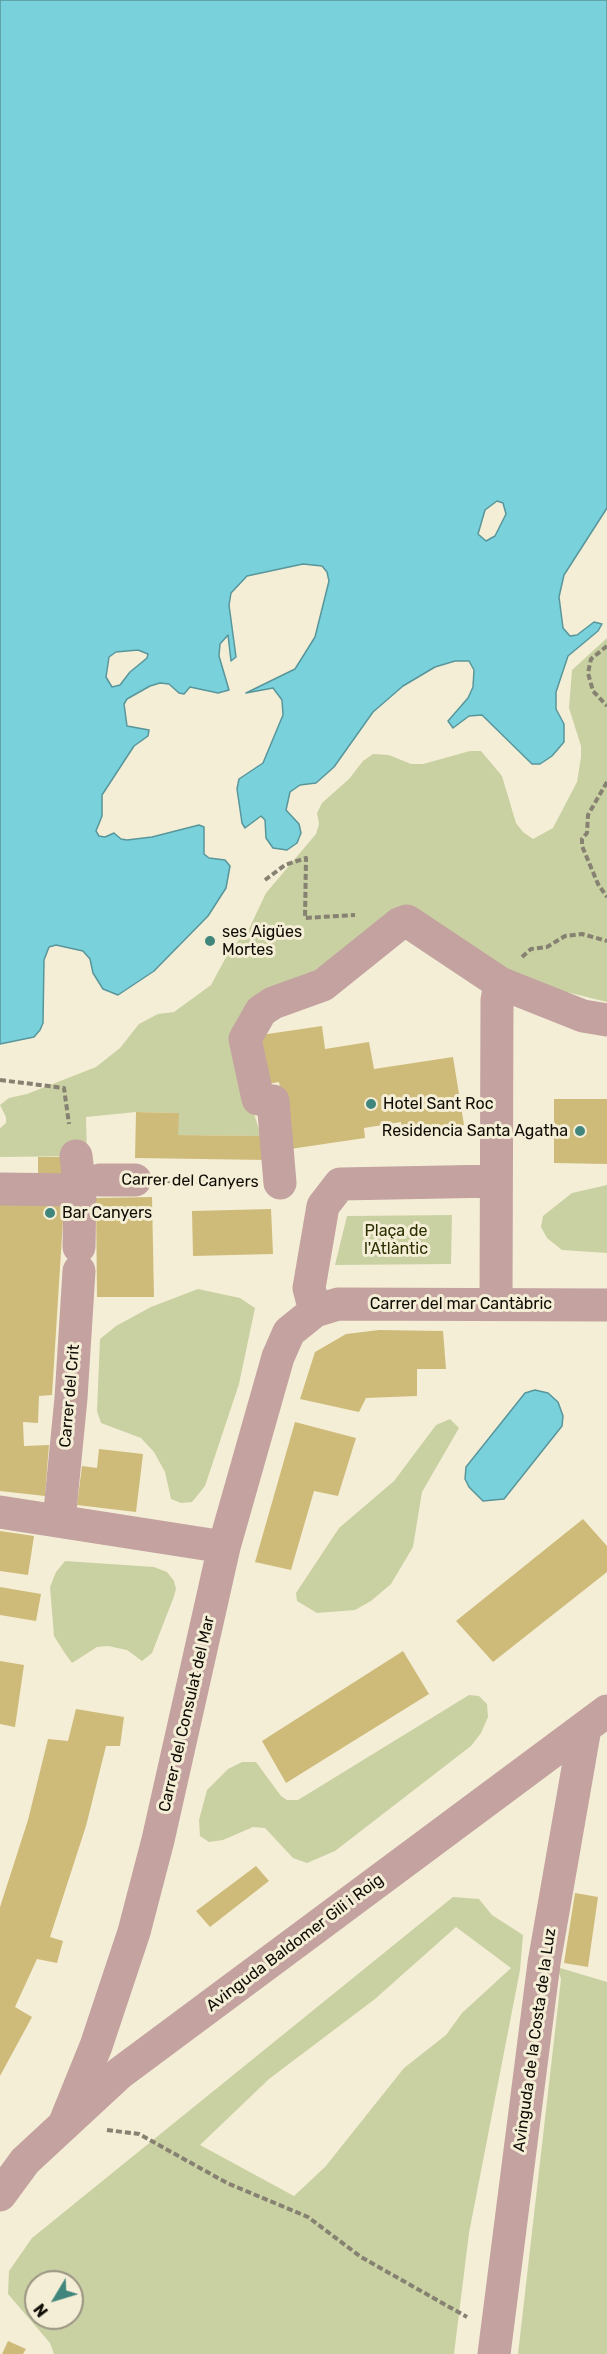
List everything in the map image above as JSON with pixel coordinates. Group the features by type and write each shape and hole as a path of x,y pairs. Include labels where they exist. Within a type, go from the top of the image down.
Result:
{"street":[{"path":"280,1183 273,1101 258,1099 245,1039 261,1011 273,1003 323,985 407,921 500,983 535,994 583,1016 607,1020"},
{"path":"496,1304 497,1000 500,983"},
{"name":"Carrer del Crit","path":"58,1521 71,1398 79,1259 90,1185 76,1156"},
{"name":"Carrer del Canyers","path":"0,1189 90,1185 135,1180"},
{"path":"315,1311 309,1288 323,1206 340,1184 496,1181"},
{"name":"Carrer del mar Cantàbric","path":"315,1311 338,1304 607,1305"},
{"name":"Carrer del Consulat del Mar","path":"64,2125 96,2046 134,1932 158,1840 224,1547 278,1357 289,1332 315,1311"},
{"path":"0,1512 224,1547"},
{"name":"Avinguda Baldomer Gili i Roig","path":"0,2194 25,2162 120,2073 596,1719"},
{"name":"Avinguda de la Costa de la Luz","path":"496,2341 544,1963 596,1719"}],"path":[{"path":"607,646 591,659 588,673 593,691 607,706"},
{"path":"607,782 588,816 587,833 582,839 582,846 601,891 607,897"},
{"path":"265,880 285,865 306,858 305,918 365,915 382,938"},
{"path":"521,958 531,949 547,947 565,936 582,934 607,941"},
{"path":"0,1080 64,1088 71,1141 76,1156"},
{"name":"Carrer del Canyers","path":"135,1180 280,1183"},
{"path":"64,2125 139,2134 227,2183 308,2217 361,2257 410,2283 496,2341"}],"green space":[{"path":"607,638 607,1002 546,987 494,967 406,911 318,973 275,992 251,1104 261,1136 178,1135 178,1113 136,1112 86,1117 87,1156 0,1157 0,1128 6,1123 6,1117 0,1105 9,1098 27,1094 96,1067 120,1048 139,1024 158,1014 174,1012 211,985 231,948 248,931 266,893 316,834 319,824 317,813 322,803 349,779 363,761 373,754 389,755 411,764 423,764 470,751 481,751 502,776 516,823 523,832 533,839 553,828 577,782 581,757 581,746 569,708 572,670"},
{"path":"607,1185 607,1253 562,1250 547,1238 541,1227 543,1216 572,1193"},
{"name":"Plaça de l'Atlàntic","path":"452,1215 451,1264 335,1265 347,1216"},
{"path":"198,1289 240,1298 255,1308 239,1384 205,1486 192,1502 181,1503 171,1499 165,1472 154,1452 141,1438 101,1423 97,1411 100,1339 116,1326 151,1307"},
{"path":"450,1419 459,1428 422,1492 413,1547 391,1584 371,1601 355,1610 317,1613 297,1601 296,1593 339,1528 394,1481 436,1425"},
{"path":"65,1561 154,1567 167,1572 174,1581 176,1589 152,1653 142,1661 127,1650 108,1646 97,1647 72,1663 54,1636 50,1587 56,1572"},
{"path":"469,1695 479,1696 487,1704 488,1717 481,1733 471,1746 335,1851 307,1863 293,1858 265,1828 253,1827 223,1840 209,1842 200,1836 199,1820 207,1790 228,1769 242,1762 256,1762 281,1796 287,1800 298,1800"},
{"path":"453,1897 479,1899 492,1915 523,1935 520,1970 469,2233 454,2354 54,2354 50,2343 39,2330 84,2330 84,2270 24,2270 24,2313 8,2294 9,2271 32,2238","holes":["456,1927 511,1968 462,2013 446,2035 404,2068 325,2167 294,2196 200,2145 269,2079 375,1999"]},
{"path":"557,1967 607,1982 607,2354 518,2354 561,1979"}],"water":[{"path":"0,0 607,0 607,508 564,575 559,597 563,628 570,636 577,635 594,622 602,624 598,631 568,656 556,692 556,709 564,724 564,742 552,756 540,764 532,764 482,715 469,716 453,728 448,721 468,698 473,687 474,670 469,661 455,661 435,667 403,686 373,712 334,767 316,783 300,785 290,792 286,810 299,824 301,833 297,843 287,850 273,848 266,838 265,820 261,816 245,828 242,823 237,789 239,779 263,763 283,715 282,700 273,688 246,693 295,669 315,637 329,581 327,572 322,566 303,564 247,576 231,593 229,605 236,657 231,661 228,635 220,644 219,656 229,690 218,693 190,687 184,694 179,693 169,684 160,683 127,699 124,704 127,726 149,730 148,736 134,746 102,795 102,816 96,831 99,836 105,837 114,833 121,839 127,840 152,837 199,825 204,827 204,854 209,858 225,860 230,866 226,888 208,916 154,971 118,995 103,989 93,973 90,959 83,951 56,945 49,947 44,960 43,1023 40,1030 34,1037 0,1044","holes":["497,501 503,503 506,514 495,536 486,541 478,534 485,510","138,650 148,654 147,658 130,672 120,685 112,687 106,677 109,657 116,652"]},
{"path":"535,1390 548,1393 558,1402 563,1416 562,1426 504,1499 483,1501 469,1487 465,1479 466,1467 525,1393"}],"building":[{"name":"Hotel Sant Roc","path":"322,1026 325,1049 369,1042 374,1069 453,1057 464,1125 402,1134 401,1122 364,1128 365,1138 290,1149 279,1082 262,1085 254,1036"},
{"name":"Residencia Santa Agatha","path":"554,1099 607,1099 607,1164 554,1163"},
{"path":"136,1112 179,1113 178,1135 268,1136 267,1160 135,1158"},
{"path":"38,1157 68,1157 69,1177 38,1176"},
{"path":"152,1197 154,1297 97,1297 96,1198"},
{"path":"0,1200 64,1204 52,1395 39,1396 38,1423 23,1422 24,1446 49,1445 45,1496 0,1491"},
{"path":"271,1209 273,1254 193,1256 192,1211"},
{"path":"379,1330 443,1331 446,1369 417,1369 417,1396 366,1398 359,1412 300,1399 315,1352 346,1334"},
{"path":"295,1422 356,1438 338,1496 314,1491 291,1570 255,1562"},
{"path":"99,1449 143,1454 136,1512 77,1505 82,1466 97,1468"},
{"path":"583,1519 607,1546 607,1572 493,1662 456,1621"},
{"path":"0,1531 34,1536 28,1575 0,1571"},
{"path":"0,1587 41,1594 36,1621 0,1615"},
{"path":"403,1651 429,1694 286,1783 262,1741"},
{"path":"0,1661 24,1665 15,1727 0,1724"},
{"path":"76,1709 124,1717 120,1746 106,1746 86,1826 50,1937 63,1941 57,1963 37,1959 15,2007 32,2017 0,2076 0,1907 28,1820 48,1739 68,1741"},
{"path":"256,1866 269,1881 210,1927 196,1911"},
{"path":"575,1893 598,1897 588,1967 564,1963"},
{"path":"8,2341 26,2349 23,2354 2,2354"}],"place":[{"name":"ses Aigües Mortes","path":"210,941"},
{"name":"Hotel Sant Roc","path":"371,1104"},
{"name":"Residencia Santa Agatha","path":"580,1131"},
{"name":"Bar Canyers","path":"50,1213"}]}
